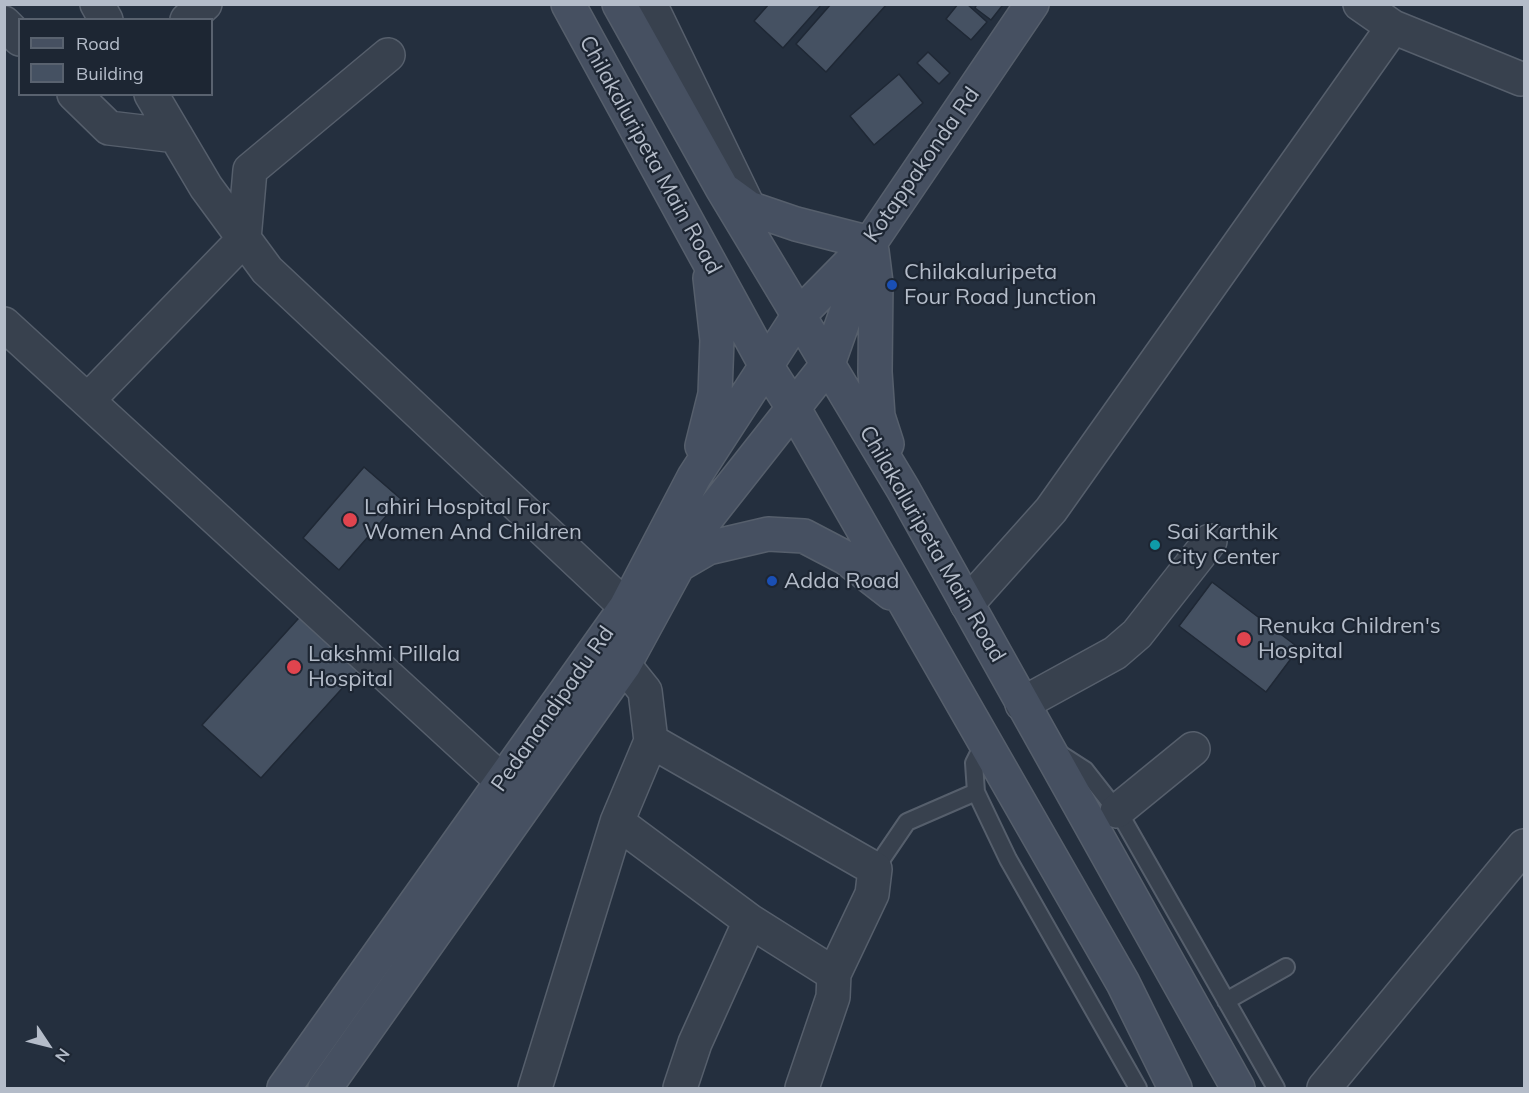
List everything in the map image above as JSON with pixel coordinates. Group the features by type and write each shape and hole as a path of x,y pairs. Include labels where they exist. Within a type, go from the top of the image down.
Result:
{"main road":[{"name":"Chilakaluripeta Main Road","path":"568,4 765,364 794,409 1123,984 1175,1089"},
{"name":"Chilakaluripeta Main Road","path":"619,4 722,188 903,489 1238,1089"},
{"name":"Kotappakonda Rd","path":"799,315 870,243 1032,4"},
{"path":"722,188 749,208 796,224 870,243 876,283 875,372 878,416 903,489"},
{"name":"Pedanandipadu Rd","path":"325,1089 624,665 698,529 828,364 870,243"},
{"path":"694,477 715,394 717,340 708,262"},
{"name":"Pedanandipadu Rd","path":"284,1089 626,607 694,477 765,364 799,315"},
{"path":"677,567 708,548 768,534 804,537 846,558 902,601"}],"street":[{"path":"97,4 105,18"},
{"path":"189,18 205,4"},
{"path":"650,4 749,208"},
{"path":"1360,4 1394,27 1521,79"},
{"path":"4,23 18,37"},
{"path":"967,604 1051,510 1394,27"},
{"path":"88,400 244,239 250,170 388,55"},
{"path":"77,96 109,128 176,136"},
{"path":"152,96 206,187 267,270 626,607"},
{"path":"4,324 502,781"},
{"path":"1026,711 1122,647 1137,634 1209,541"},
{"path":"535,1089 617,822 651,741 645,691 624,665"},
{"path":"651,741 874,869 872,894 834,974 833,997 802,1089"},
{"path":"1117,811 1193,749"},
{"path":"617,822 750,921 834,974"},
{"path":"1324,1089 1524,846"},
{"path":"680,1089 695,1043 750,921"}],"lane":[{"path":"1026,711 1047,745 1085,770 1117,811 1276,1089"},
{"path":"985,741 974,763 976,792 1008,859 1138,1089"},
{"path":"874,869 907,822 976,792"},
{"path":"1226,1001 1286,967"}],"building":[{"path":"769,4 822,4 783,48 754,21"},
{"path":"831,4 887,4 826,72 796,44"},
{"path":"958,4 967,4 987,22 971,40 946,19"},
{"path":"977,4 1002,6 991,20 975,8"},
{"path":"928,52 950,73 939,84 917,63"},
{"path":"899,74 923,103 874,145 850,116"},
{"path":"364,467 401,499 339,570 303,538"},
{"path":"1212,582 1299,648 1266,692 1179,626"},
{"path":"307,609 366,662 261,778 202,725"}],"place":[{"name":"Chilakaluripeta Four Road Junction","path":"892,285"},
{"name":"Lahiri Hospital For Women And Children","path":"350,520"},
{"name":"Sai Karthik City Center","path":"1155,545"},
{"name":"Adda Road","path":"772,581"},
{"name":"Renuka Children's Hospital","path":"1244,639"},
{"name":"Lakshmi Pillala Hospital","path":"294,667"}]}
